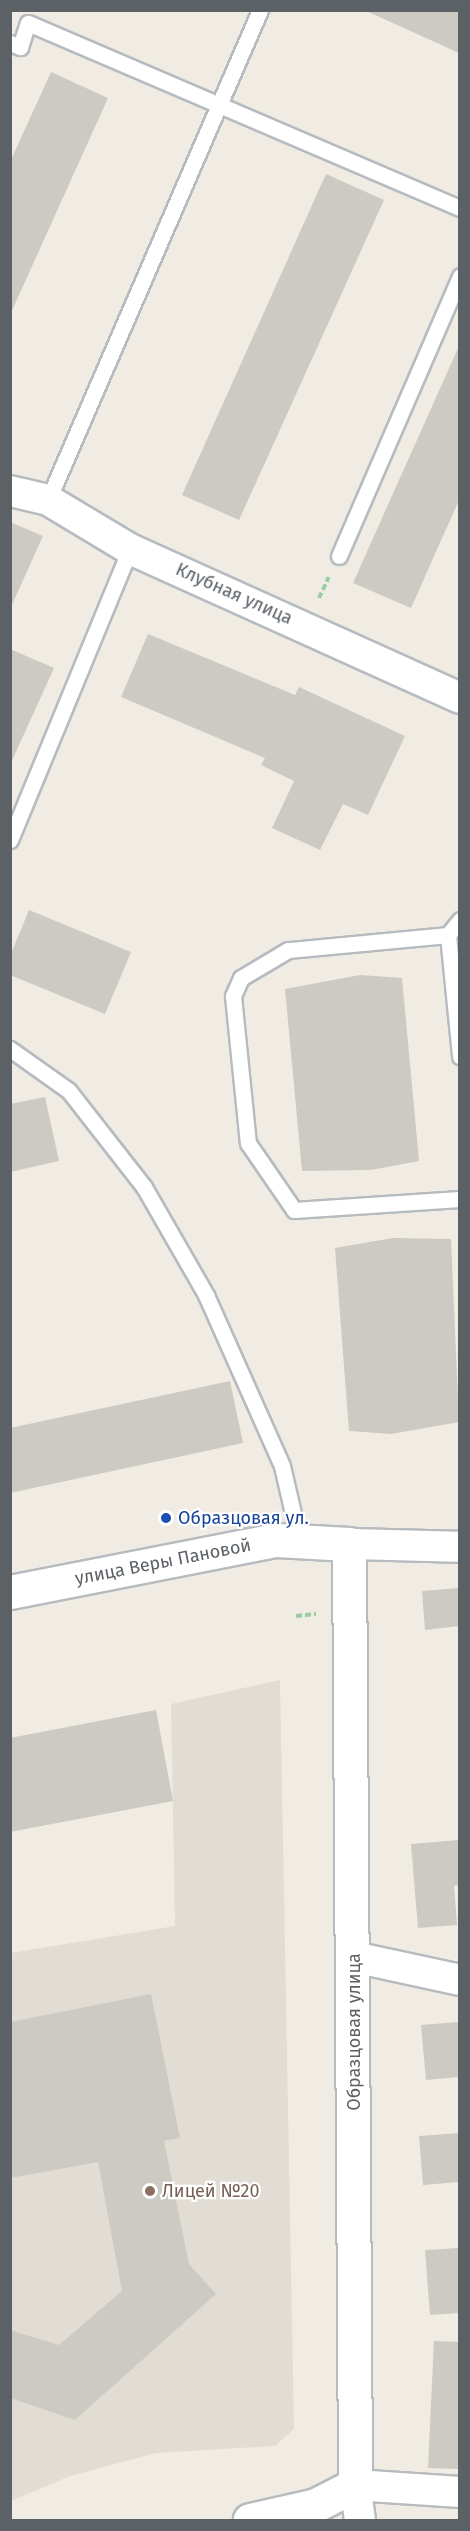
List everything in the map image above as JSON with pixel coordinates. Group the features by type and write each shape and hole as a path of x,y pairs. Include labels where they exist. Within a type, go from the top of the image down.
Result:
{"street":[{"name":"Клубная улица","path":"10,491 48,500 130,549 306,626 459,698"},
{"name":"улица Веры Пановой","path":"10,1592 299,1539 350,1544 459,1547"},
{"name":"Образцовая улица","path":"350,1544 354,1958 355,2485 360,2520"},
{"path":"354,1958 459,1980"},
{"path":"250,2520 314,2513 355,2485 459,2492"}],"lane":[{"path":"48,500 260,10"},
{"path":"10,43 20,46 28,23 459,208"},
{"path":"339,556 459,276"},
{"path":"10,840 130,549"},
{"path":"459,920 448,935 459,1056"},
{"path":"448,935 288,950 241,978 233,996 248,1143 294,1210 459,1199"},
{"path":"10,1049 69,1091 144,1186 206,1295 282,1466 299,1539"}],"path":[{"path":"306,626 339,556"},
{"path":"296,1616 316,1614"}],"shaded area":[{"name":"Лицей №20","path":"280,1680 294,2429 275,2446 156,2453 70,2476 11,2501 11,1953 175,1926 171,1704"}],"building":[{"path":"364,10 459,10 459,53"},
{"path":"51,72 108,98 10,315 10,162"},
{"path":"326,174 384,200 239,520 182,495"},
{"path":"459,346 459,500 411,608 353,583"},
{"path":"10,522 43,536 10,609"},
{"path":"148,634 295,695 299,687 405,736 368,815 343,804 320,850 272,828 294,781 261,765 265,758 121,697"},
{"path":"10,649 54,668 10,765"},
{"path":"29,910 131,952 105,1014 10,975 10,956"},
{"path":"360,975 402,978 419,1161 371,1170 302,1171 285,989"},
{"path":"45,1097 59,1161 10,1172 10,1104"},
{"path":"393,1238 451,1239 459,1422 391,1434 349,1431 335,1248"},
{"path":"230,1381 243,1443 10,1493 10,1428"},
{"path":"459,1588 459,1626 425,1630 422,1591"},
{"path":"156,1710 173,1801 10,1832 10,1738"},
{"path":"459,1840 459,1885 454,1886 457,1925 418,1928 411,1844"},
{"path":"151,1994 180,2138 164,2141 189,2264 216,2294 75,2420 10,2398 10,2330 59,2345 122,2291 98,2162 10,2178 10,2022"},
{"path":"459,2022 459,2077 426,2080 421,2025"},
{"path":"459,2133 459,2182 423,2185 419,2136"},
{"path":"459,2248 459,2313 430,2315 425,2250"},
{"path":"434,2341 459,2342 459,2469 428,2468"}],"place":[{"name":"Образцовая ул.","path":"166,1518"},
{"name":"Лицей №20","path":"150,2191"}]}
